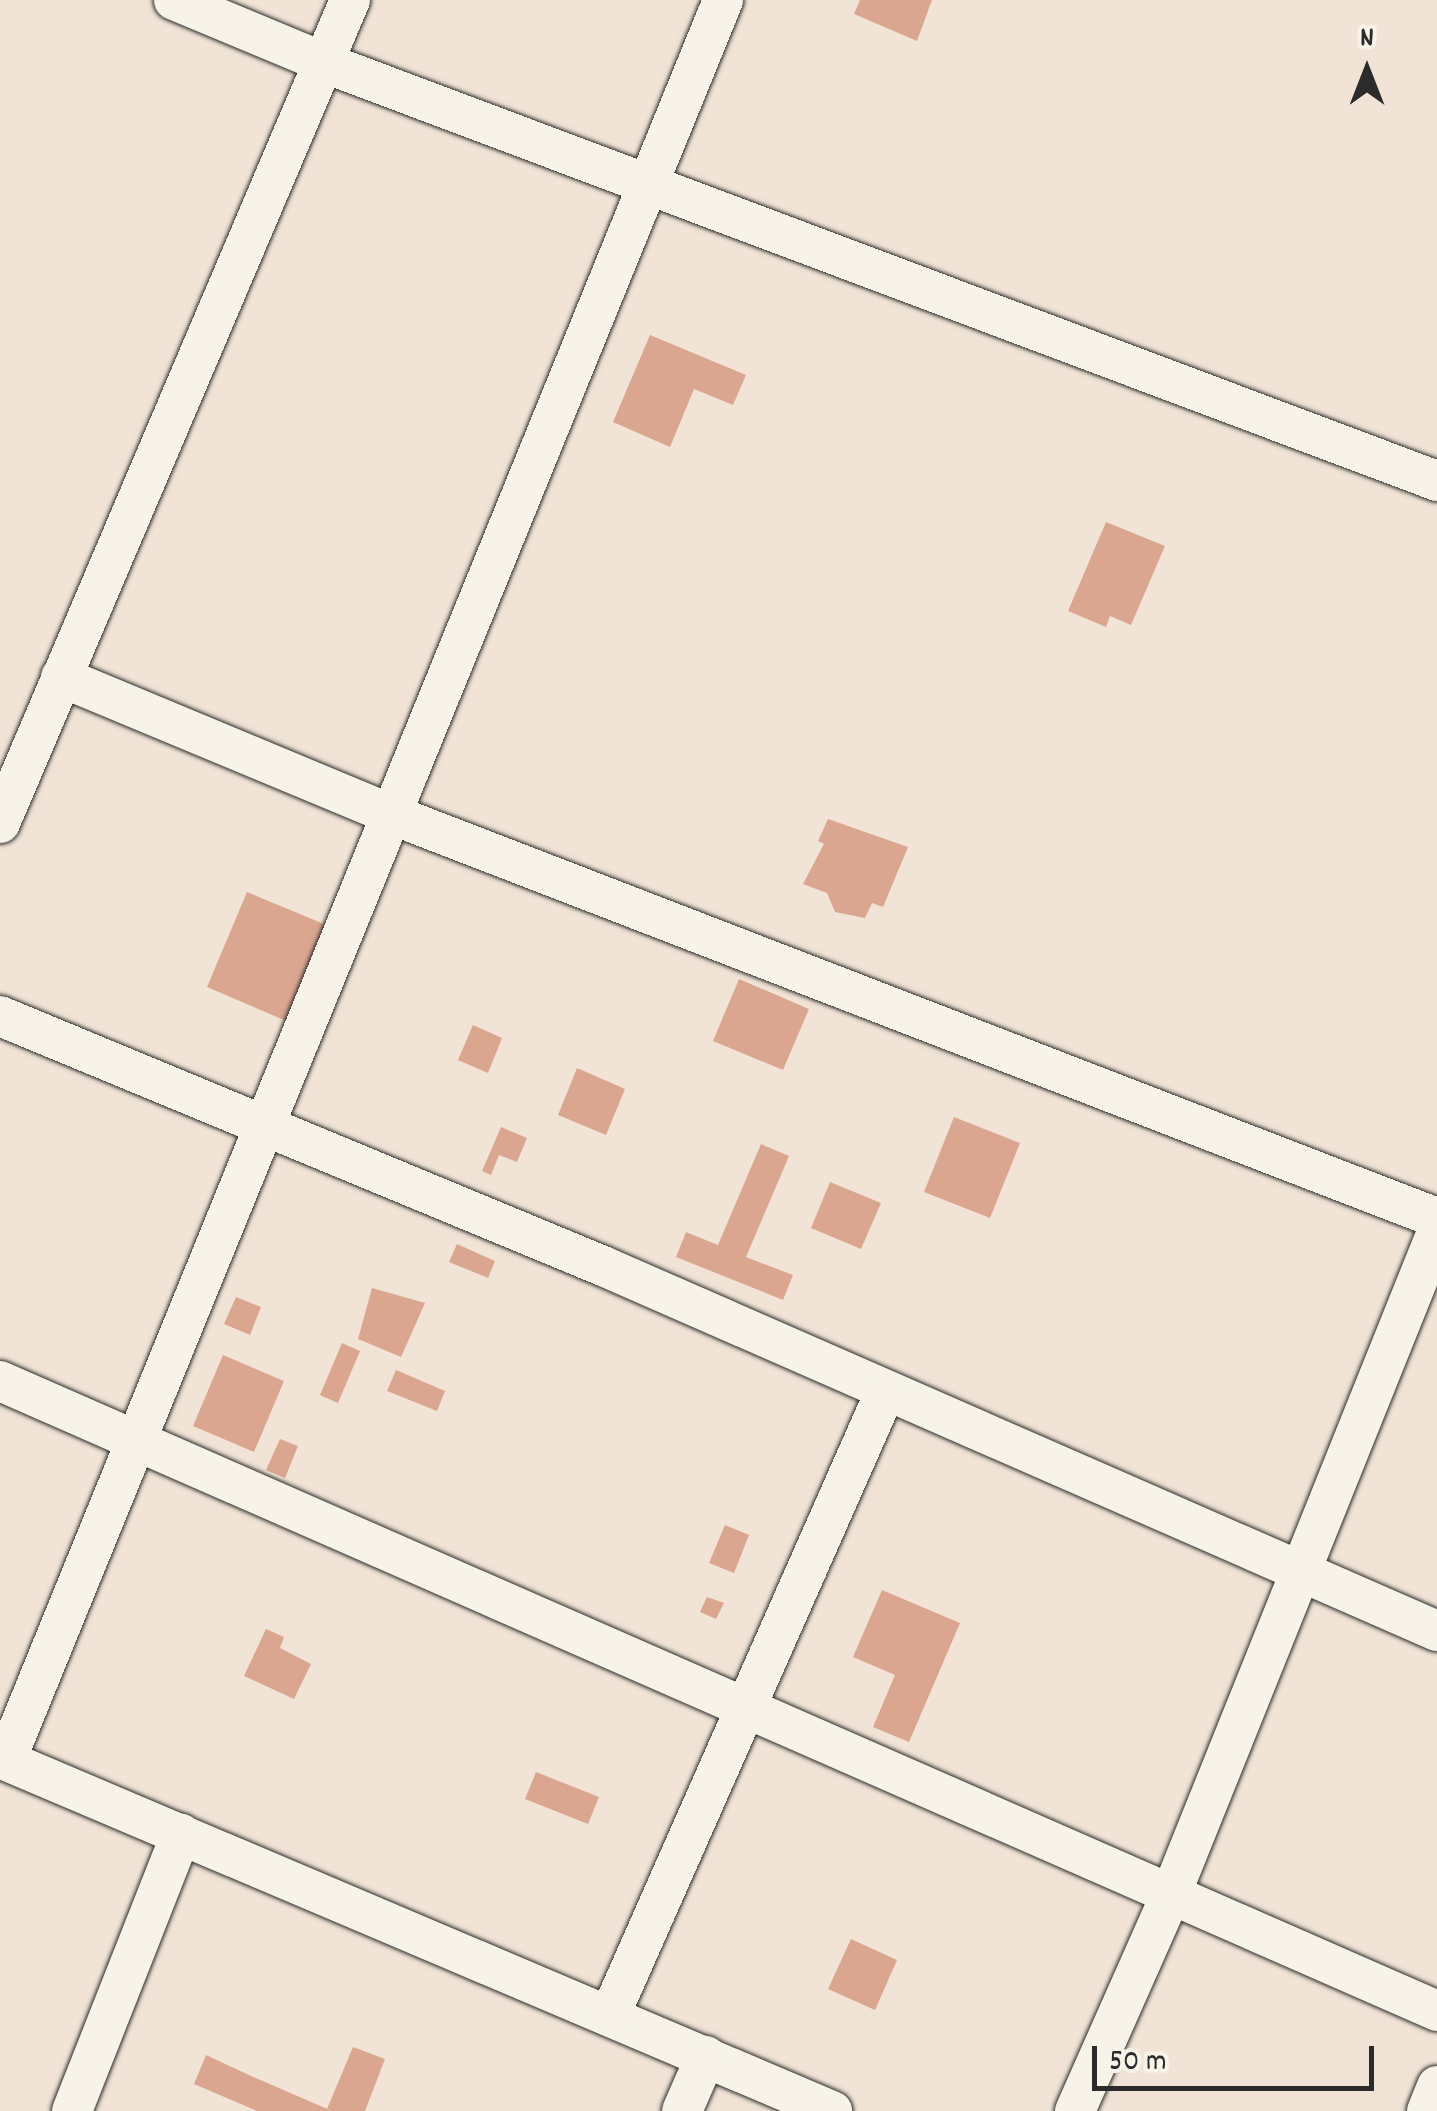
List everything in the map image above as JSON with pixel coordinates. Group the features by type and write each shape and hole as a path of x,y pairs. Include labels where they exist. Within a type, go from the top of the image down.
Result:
{"street":[{"path":"174,0 325,63 1437,482"},
{"path":"0,823 350,0"},
{"path":"723,0 267,1127 3,1759 832,2111"},
{"path":"62,677 393,816 1437,1218"},
{"path":"0,1016 886,1390 1437,1631"},
{"path":"1075,2111 1171,1894 1437,1232"},
{"path":"0,1380 1437,2011"},
{"path":"610,2015 886,1390"},
{"path":"72,2111 181,1834"},
{"path":"682,2111 706,2056"},
{"path":"1427,2111 1437,2086"}],"building":[{"path":"860,0 932,0 917,41 854,14"},
{"path":"650,335 746,375 733,405 694,389 670,447 613,422"},
{"path":"1106,522 1165,546 1131,625 1110,616 1106,627 1068,611"},
{"path":"828,819 908,847 883,907 872,903 865,918 835,912 827,893 803,884 824,844 818,841"},
{"path":"247,892 331,927 291,1023 207,987"},
{"path":"739,979 809,1009 783,1070 713,1041"},
{"path":"473,1025 502,1038 488,1073 458,1060"},
{"path":"577,1068 625,1089 606,1135 558,1115"},
{"path":"954,1117 1020,1143 990,1218 924,1192"},
{"path":"501,1127 527,1138 517,1162 499,1155 491,1175 482,1171"},
{"path":"761,1144 789,1156 746,1257 793,1275 783,1300 676,1257 686,1232 718,1245"},
{"path":"830,1182 881,1203 861,1249 811,1228"},
{"path":"457,1244 495,1261 488,1278 449,1262"},
{"path":"372,1288 425,1303 401,1357 358,1339"},
{"path":"236,1297 261,1307 250,1335 224,1324"},
{"path":"342,1343 360,1351 338,1403 320,1395"},
{"path":"223,1355 284,1381 254,1452 193,1426"},
{"path":"396,1370 445,1391 437,1411 387,1391"},
{"path":"280,1439 298,1446 285,1478 266,1470"},
{"path":"725,1525 749,1535 734,1573 709,1563"},
{"path":"882,1590 960,1623 909,1742 873,1727 895,1675 853,1657"},
{"path":"707,1597 724,1603 716,1619 700,1612"},
{"path":"266,1629 284,1637 280,1648 311,1664 294,1699 244,1676"},
{"path":"536,1772 599,1797 588,1824 525,1799"},
{"path":"851,1939 897,1960 875,2010 828,1989"},
{"path":"353,2047 385,2059 365,2111 332,2111 327,2109"},
{"path":"206,2055 332,2111 257,2111 194,2084"}]}
